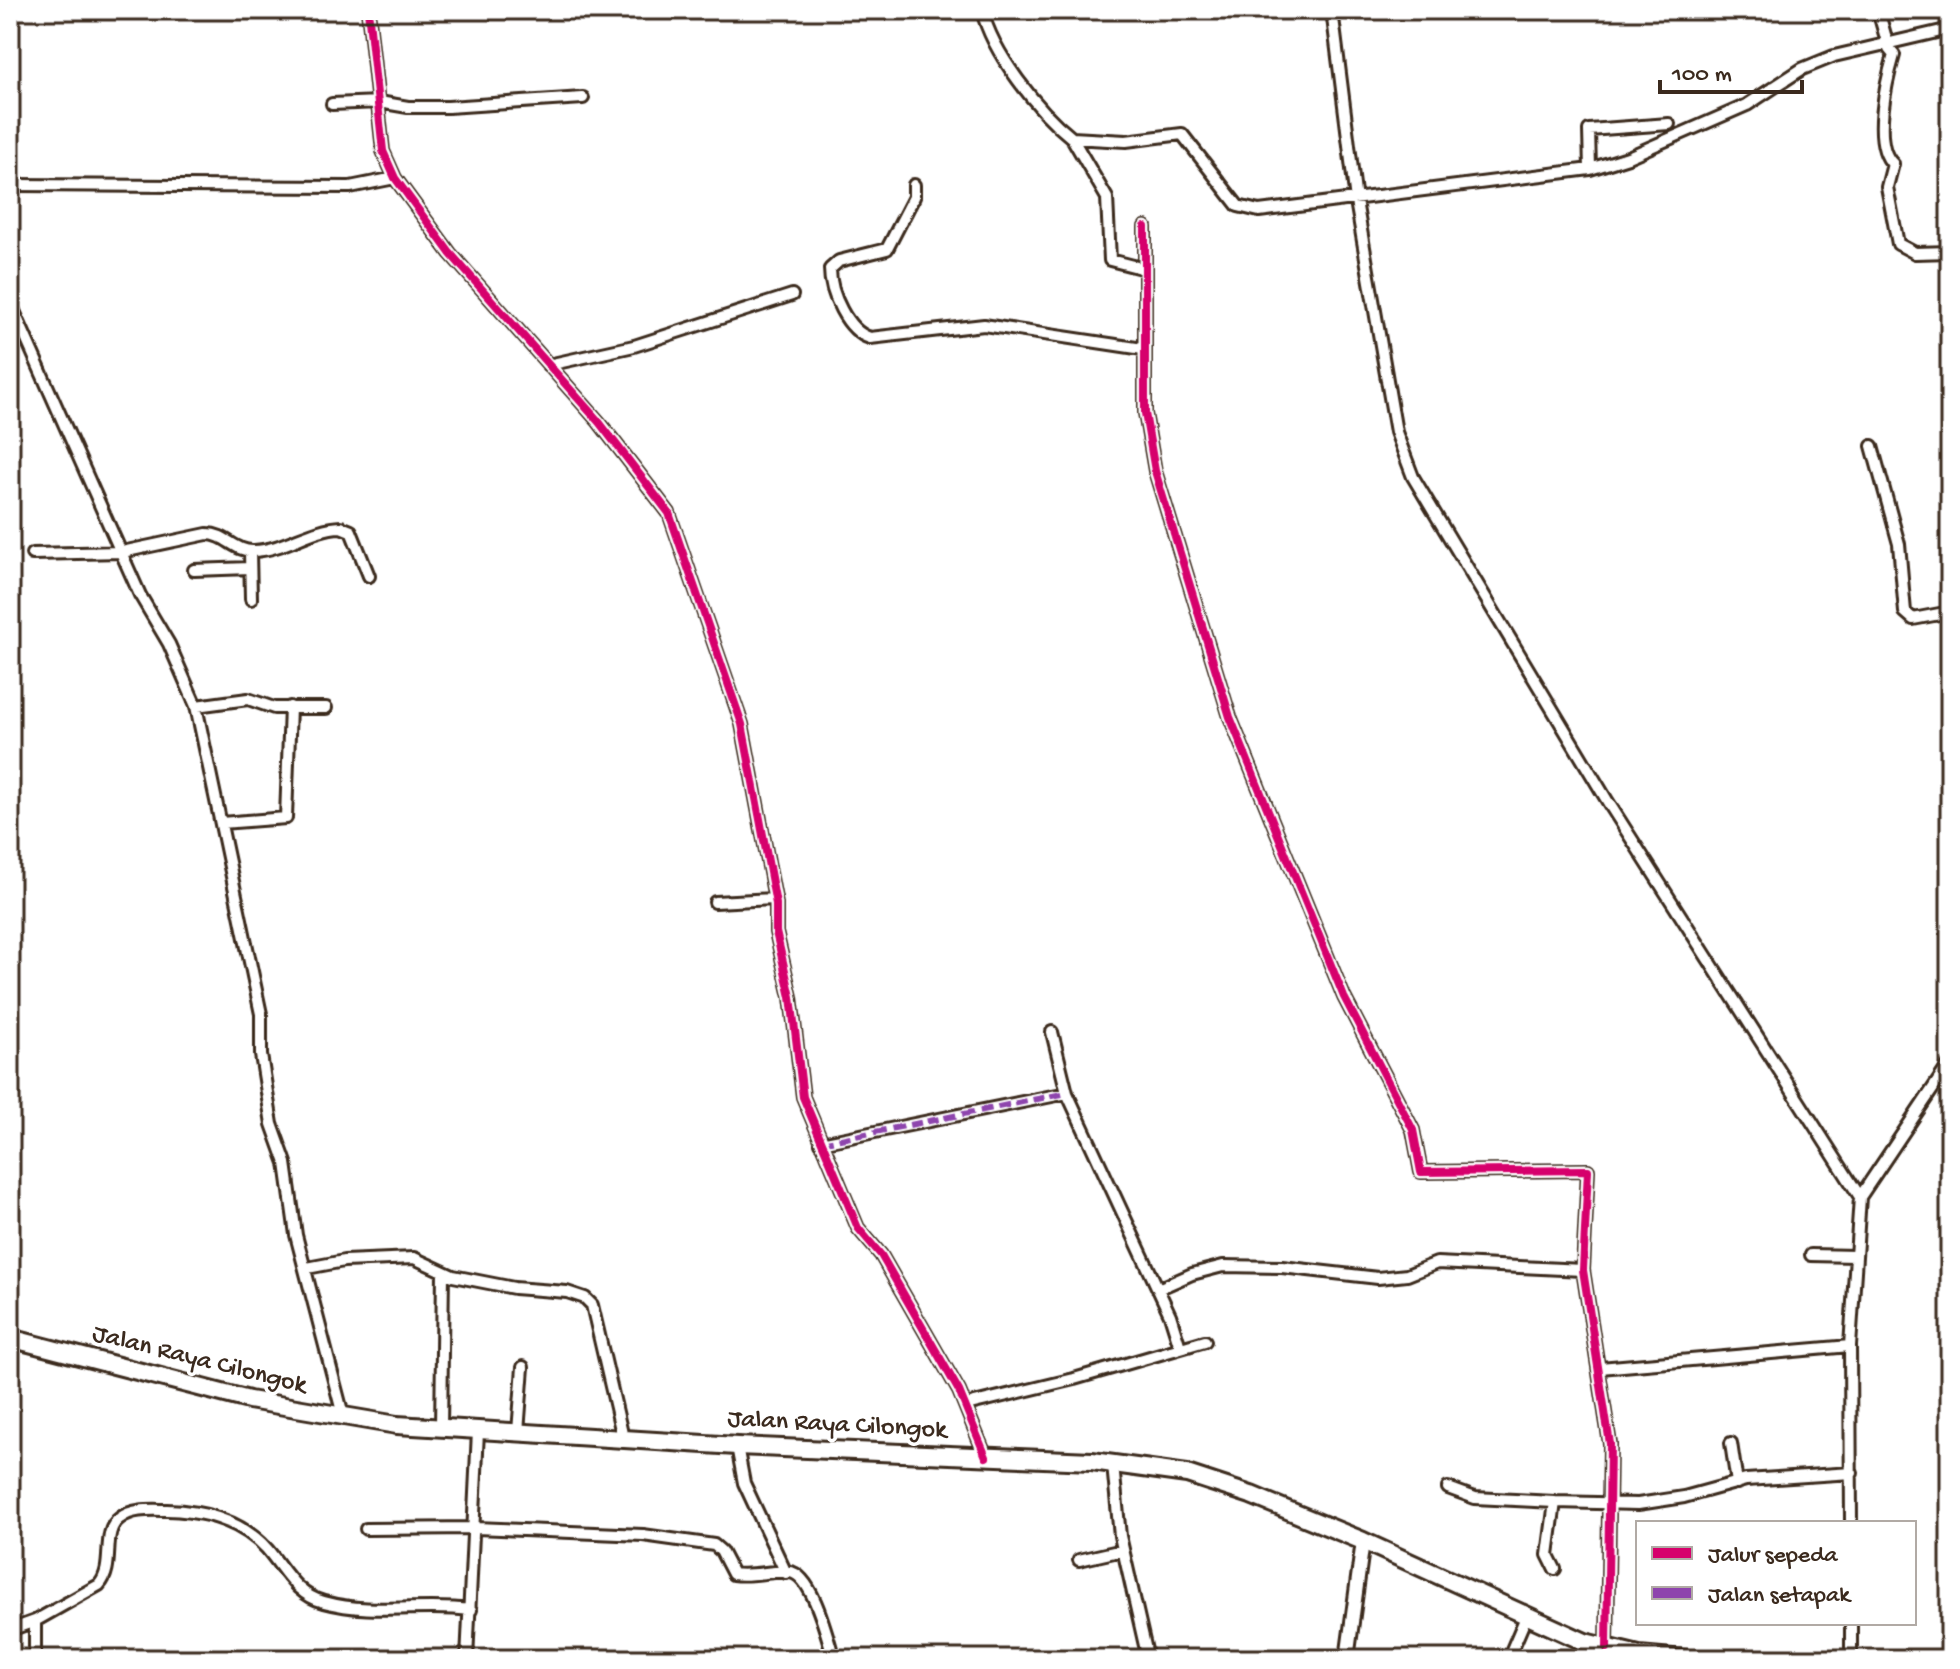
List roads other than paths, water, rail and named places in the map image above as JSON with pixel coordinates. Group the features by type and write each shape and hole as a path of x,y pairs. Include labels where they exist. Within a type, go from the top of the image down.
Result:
{"highway":[{"name":"Jalan Raya Cilongok","path":"10,1338 147,1376 344,1419 478,1431 1152,1468 1218,1484 1363,1541 1526,1617 1607,1648 1684,1659"}],"street":[{"path":"368,10 383,151 395,178 450,253 636,466 669,513 742,724 775,899 776,932 791,997 803,1097 858,1228 881,1255 966,1405 986,1457"},
{"path":"982,10 992,38 1027,90 1072,138 1107,198 1110,260 1145,269"},
{"path":"1332,10 1356,201 1396,432 1413,477 1600,788 1860,1197"},
{"path":"1878,10 1894,56 1883,89 1887,158 1893,164 1887,187 1898,244 1915,253 1950,252"},
{"path":"1072,138 1126,141 1182,134 1238,206 1247,211 1356,201 1590,169 1628,157 1747,105 1802,69 1834,56 1950,29"},
{"path":"332,104 379,102 408,107 448,107 583,98"},
{"path":"1590,169 1589,130 1669,124"},
{"path":"10,185 350,187 395,178"},
{"path":"914,185 914,197 887,249 839,261 830,269 830,279 850,327 861,335 870,338 984,325 1143,349"},
{"path":"1145,227 1143,349 1145,413 1151,457 1230,717 1344,997 1413,1130 1421,1172 1588,1170 1583,1270 1610,1444 1612,1503 1607,1648"},
{"path":"548,365 634,346 792,295"},
{"path":"10,302 140,595 169,644 196,706 261,1014 261,1055 272,1124 286,1163 296,1235 344,1419"},
{"path":"1872,446 1899,544 1905,612 1913,619 1950,612"},
{"path":"32,554 122,552 207,534 217,534 240,549 264,550 331,527 351,531 369,576"},
{"path":"250,551 251,599"},
{"path":"194,570 250,568"},
{"path":"196,706 248,699 270,708 326,708"},
{"path":"221,823 281,820 288,815 290,707"},
{"path":"715,902 775,899"},
{"path":"1052,1032 1067,1093 1158,1289 1180,1347"},
{"path":"1851,1521 1850,1346 1860,1197 1950,1063"},
{"path":"821,1143 1067,1093"},
{"path":"1811,1255 1855,1256"},
{"path":"307,1268 344,1261 414,1258 443,1272 486,1284 567,1292 585,1298 592,1305 623,1438"},
{"path":"1158,1289 1201,1270 1223,1266 1282,1267 1378,1278 1407,1275 1437,1263 1583,1270"},
{"path":"441,1428 443,1272"},
{"path":"966,1405 1074,1379 1205,1341"},
{"path":"1600,1368 1850,1346"},
{"path":"518,1432 523,1367"},
{"path":"467,1659 476,1528 478,1431"},
{"path":"1731,1443 1737,1483"},
{"path":"737,1446 744,1483 786,1573"},
{"path":"1113,1465 1115,1512 1148,1659"},
{"path":"1448,1488 1475,1498 1612,1503 1662,1501 1737,1483 1794,1475 1852,1473"},
{"path":"1555,1502 1548,1555 1555,1569"},
{"path":"10,1630 35,1621 104,1580 114,1522 134,1511 163,1510 231,1521 266,1548 292,1582 321,1602 395,1612 471,1610"},
{"path":"366,1529 476,1528 659,1537 718,1547 736,1575 795,1574 810,1590 834,1659"},
{"path":"1347,1659 1363,1541"},
{"path":"1079,1560 1123,1550"},
{"path":"1508,1659 1526,1617"},
{"path":"35,1621 35,1659"},
{"path":"1851,1625 1851,1659"}]}
